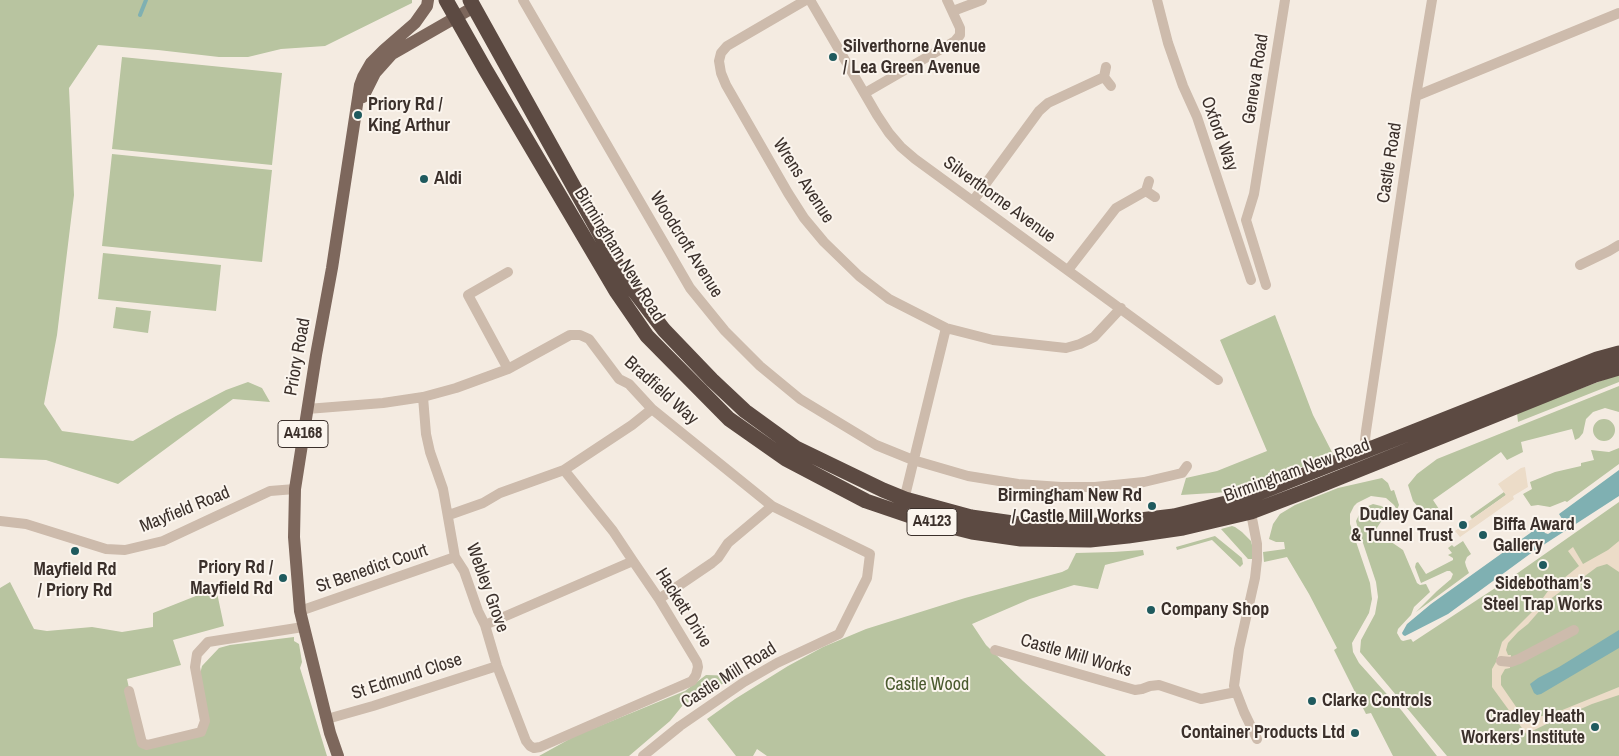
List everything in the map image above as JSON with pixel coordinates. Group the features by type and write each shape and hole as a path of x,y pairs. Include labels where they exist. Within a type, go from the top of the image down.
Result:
{"highway":[{"name":"Birmingham New Road","path":"446,0 616,291 647,336 729,419 781,456 866,501 1027,525 1072,528 1249,505 1306,491 1595,374 1619,368"},
{"name":"Birmingham New Road","path":"472,3 625,278 664,330 745,411 796,448 883,490 902,505"},
{"name":"Birmingham New Road","path":"1249,505 1370,450 1597,359 1619,353"}],"main road":[{"name":"Priory Road","path":"338,756 300,611 294,536 295,489 360,85 367,70 384,50 415,23 427,6 428,0"},
{"name":"Priory Road","path":"356,110 375,73 392,54 456,17 472,3"}],"street":[{"name":"Woodcroft Avenue","path":"523,0 690,288 724,331 760,366 800,399 876,445 913,460 968,476 1018,484 1095,487 1144,482 1182,473 1187,466"},
{"name":"Wrens Avenue","path":"806,0 727,46 721,52 719,61 721,72 741,112 788,193 804,218 824,242 859,276 889,299 946,328 993,340 1066,348 1094,337 1120,308"},
{"name":"Silverthorne Avenue","path":"810,0 877,115 901,147 1218,380"},
{"path":"865,92 955,41 960,35 960,28 947,0"},
{"path":"953,10 982,0"},
{"name":"Oxford Way","path":"1157,0 1168,44 1183,86 1197,117 1251,280"},
{"name":"Geneva Road","path":"1266,286 1246,220 1254,194 1285,0"},
{"name":"Castle Road","path":"1370,450 1365,440 1366,431 1432,0"},
{"path":"1416,96 1619,12"},
{"path":"973,201 1039,111 1048,103 1105,72 1111,86"},
{"path":"1068,270 1116,208 1150,190"},
{"path":"1580,265 1619,245"},
{"path":"508,272 468,295 508,369"},
{"path":"902,505 946,328"},
{"name":"Bradfield Way","path":"307,408 383,403 424,397 456,388 508,369 570,335 580,335 588,339 619,379 629,384 652,409 772,506 870,554 867,578 839,634"},
{"name":"Webley Grove","path":"424,397 426,434 443,489 455,557 464,571 485,625 497,666 526,741 536,750"},
{"path":"448,515 484,503 500,493 564,470 632,425 652,409"},
{"name":"Hackett Drive","path":"536,750 692,681 696,675 698,662 660,599 613,531 564,470"},
{"name":"Mayfield Road","path":"0,522 26,524 106,549 125,550 163,541 270,491 295,489"},
{"path":"1249,505 1257,544 1257,560 1234,686 1257,739"},
{"path":"660,599 712,563 718,558 728,543 772,506"},
{"name":"St Benedict Court","path":"300,611 455,557"},
{"path":"485,625 633,560"},
{"path":"130,691 142,743 147,745 201,732 205,721 195,667 198,654 208,642 303,627"},
{"path":"1501,661 1510,662 1519,659 1574,630"},
{"name":"Castle Mill Road","path":"643,756 680,726 744,682 777,663 839,634"},
{"name":"Castle Mill Works","path":"995,650 1135,690 1159,685 1202,699 1236,692"},
{"name":"St Edmund Close","path":"327,719 497,666"}],"green space":[{"path":"0,0 412,0 412,3 325,46 281,49 248,57 219,57 98,45 69,88 74,195 57,335 44,404 62,431 133,441 226,390 248,382 262,388 270,402 233,399 118,484 46,460 0,458"},
{"path":"122,57 282,73 272,165 112,149"},
{"path":"112,154 272,170 262,262 102,246"},
{"path":"103,253 221,265 216,311 98,299"},
{"path":"116,307 151,311 148,333 113,328"},
{"path":"1275,315 1313,415 1334,456 1228,492 1181,495 1186,478 1217,471 1267,451 1220,340"},
{"path":"1619,374 1619,382 1518,422 1517,413"},
{"path":"1619,386 1619,412 1605,408 1593,412 1586,419 1583,433 1579,438 1575,440 1572,429 1521,442 1523,452 1507,460 1501,452 1433,500 1439,509 1433,512 1426,512 1420,509 1413,501 1408,485 1417,474 1437,459"},
{"path":"1604,419 1612,422 1615,430 1612,438 1604,441 1596,438 1593,430 1596,422"},
{"path":"1619,448 1619,464 1567,502 1565,501 1550,507 1531,506 1523,494 1532,489 1530,482 1594,460 1591,450 1609,452"},
{"path":"1382,478 1388,483 1391,491 1394,490 1399,505 1397,510 1386,498 1371,496 1357,503 1350,514 1350,524 1370,583 1372,599 1369,613 1352,643 1353,652 1359,663 1402,711 1437,756 1393,756 1371,713 1366,714 1334,650 1337,648 1287,557 1264,562 1263,552 1285,549 1284,542 1276,542 1269,539 1273,524 1280,514 1295,505 1338,488"},
{"path":"1504,492 1506,495 1472,519 1470,516"},
{"path":"1619,502 1619,756 1447,756 1360,652 1361,640 1375,614 1378,597 1376,582 1356,521 1360,513 1366,507 1373,504 1385,508 1387,512 1375,531 1403,550 1417,583 1420,585 1426,584 1430,592 1414,607 1411,615 1398,629 1397,633 1401,640 1411,639 1413,642 1512,577"},
{"path":"1232,526 1251,541 1252,559 1248,559 1221,529"},
{"path":"1215,536 1242,558 1243,564 1240,567 1212,540 1177,550 1176,547"},
{"path":"1463,541 1471,554 1465,562 1469,573 1416,612 1451,579 1453,574 1447,571 1421,583 1415,567 1416,563 1418,562 1426,574 1453,560 1448,555 1452,553 1448,548 1452,545 1454,547"},
{"name":"Castle Wood","path":"1143,550 1144,555 1105,565 1098,589 1074,585 1030,599 972,624 986,645 1106,756 767,756 757,749 753,756 736,756 707,719 788,666 823,647 866,629 965,598 1062,572 1068,569 1076,553"},
{"path":"10,582 34,629 47,631 92,627 122,632 153,627 153,613 216,588 224,626 173,640 181,665 127,679 141,742 202,734 200,674 202,666 219,648 294,637 294,641 299,644 302,662 300,668 327,756 0,756 0,588"},
{"path":"706,675 737,676 683,705 670,721 629,756 539,756 575,736 685,691"}],"shaded area":[{"path":"1525,467 1528,487 1513,496 1514,499 1460,537 1455,531 1506,495 1498,484"},
{"path":"1619,541 1619,572 1607,564 1597,567 1549,600 1508,643 1506,650 1508,655 1511,655 1510,668 1505,669 1501,676 1501,685 1521,714 1525,713 1535,717 1550,715 1619,687 1619,695 1592,704 1527,735 1492,687 1492,669 1502,642 1535,609 1548,591 1579,566 1568,551 1573,547 1583,564 1608,550"}],"water":[{"path":"1619,470 1619,496 1534,551 1448,614 1405,636 1403,635 1402,633 1407,624 1431,604 1540,526 1548,534 1561,526 1564,522 1559,514"},
{"path":"1619,630 1619,648 1541,694 1537,695 1534,693 1530,684 1538,678"}],"waterway":[{"path":"140,15 146,0"}],"place":[{"name":"Silverthorne Avenue / Lea Green Avenue","path":"833,57"},
{"name":"Priory Rd / King Arthur","path":"358,115"},
{"name":"Aldi","path":"424,179"},
{"name":"Birmingham New Rd / Castle Mill Works","path":"1152,506"},
{"name":"Dudley Canal & Tunnel Trust","path":"1463,525"},
{"name":"Biffa Award Gallery","path":"1483,535"},
{"name":"Mayfield Rd / Priory Rd","path":"75,551"},
{"name":"Sidebotham’s Steel Trap Works","path":"1543,565"},
{"name":"Priory Rd / Mayfield Rd","path":"283,578"},
{"name":"Company Shop","path":"1151,610"},
{"name":"Clarke Controls","path":"1312,701"},
{"name":"Cradley Heath Workers' Institute","path":"1595,727"},
{"name":"Container Products Ltd","path":"1355,733"}]}
